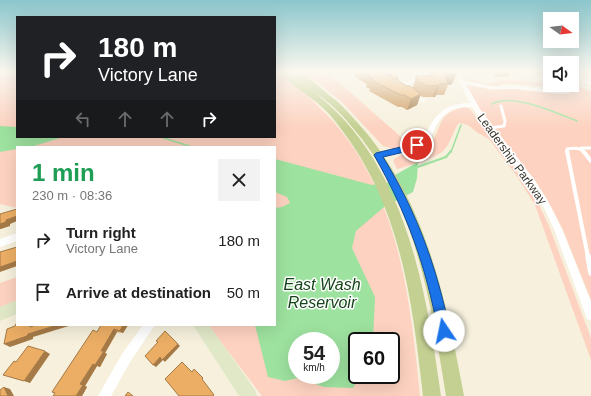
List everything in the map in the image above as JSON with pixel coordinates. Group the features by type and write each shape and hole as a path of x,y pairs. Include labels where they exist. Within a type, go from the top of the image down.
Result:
{"main road":[{"path":"306,90 322,103 344,126 358,145 389,172 415,227 428,265 438,301 455,396"},
{"path":"319,90 342,110 366,138 406,248 419,304 432,396"}],"street":[{"name":"Leadership Parkway","path":"465,90 473,105 533,184 547,207 587,296 591,315"},
{"path":"372,156 410,148 417,145 427,138 438,117 444,110 454,106 473,105"},
{"path":"0,243 16,237"},
{"path":"0,314 16,307"},
{"path":"104,396 123,364 149,326"},
{"path":"201,326 249,396"}],"lane":[{"path":"411,95 424,101"},
{"path":"490,128 504,126 505,121 501,106"},
{"path":"591,148 570,148 567,150 591,273"},
{"path":"578,148 586,152 591,161"}],"shaded area":[{"path":"0,90 16,90 16,138 276,138 276,90 301,90 318,106 345,136 366,168 382,203 395,240 404,279 411,318 420,396 262,396 209,326 276,326 276,146 16,146 16,208 0,204"},
{"path":"328,90 348,90 410,145 393,150 383,146 344,104"},
{"path":"468,90 531,90 561,94 568,93 567,92 579,92 579,90 591,91 591,300 563,230 546,197 482,113"},
{"path":"465,107 470,109 518,173 539,205 549,226 591,338 591,360 535,205 516,175 489,139 468,125 460,123 457,125 446,148 435,156 422,162 397,169 393,161 400,156 425,147 429,144 437,133 444,118 455,110"},
{"path":"16,277 16,301 0,308 0,283"}],"water":[{"path":"0,126 16,127 16,138 60,138 34,146 16,146 16,149 0,152"},
{"name":"East Wash Reservoir","path":"276,159 372,185 387,183 395,175 418,162 417,178 413,192 384,207 356,231 352,248 375,297 373,332 348,332 348,384 355,384 353,388 324,387 315,384 340,384 340,332 288,332 288,380 268,377 255,326 276,326 276,208 290,203 287,197 276,192"}],"building":[{"path":"392,90 416,90 421,94 411,99 405,95 401,95"},
{"path":"16,209 16,216 0,224 0,214"},
{"path":"16,247 16,261 0,267 0,252"},
{"path":"16,324 16,326 30,327 54,326 28,334 27,336 4,344 7,329 15,326"},
{"path":"100,326 122,326 120,331 114,329 101,351 104,351 95,365 93,364 80,384 83,385 76,396 53,396 55,393 52,392 93,330 97,332"},
{"path":"165,331 178,344 162,360 160,357 153,365 145,356 158,342 156,341"},
{"path":"28,346 45,351 24,381 3,375 14,361 16,362"},
{"path":"182,362 192,372 194,369 203,378 202,379 214,395 213,396 179,396 165,379"},
{"path":"4,387 8,396 0,396 0,390"},
{"path":"128,392 133,396 125,396"}],"waterway":[{"path":"492,104 510,100 522,102 546,109 577,121"},
{"path":"451,152 461,125"},
{"path":"164,138 189,146"},
{"path":"415,168 446,157 451,151"}],"route":[{"path":"417,145 378,155 398,188 418,233 438,301 444,331"}]}
